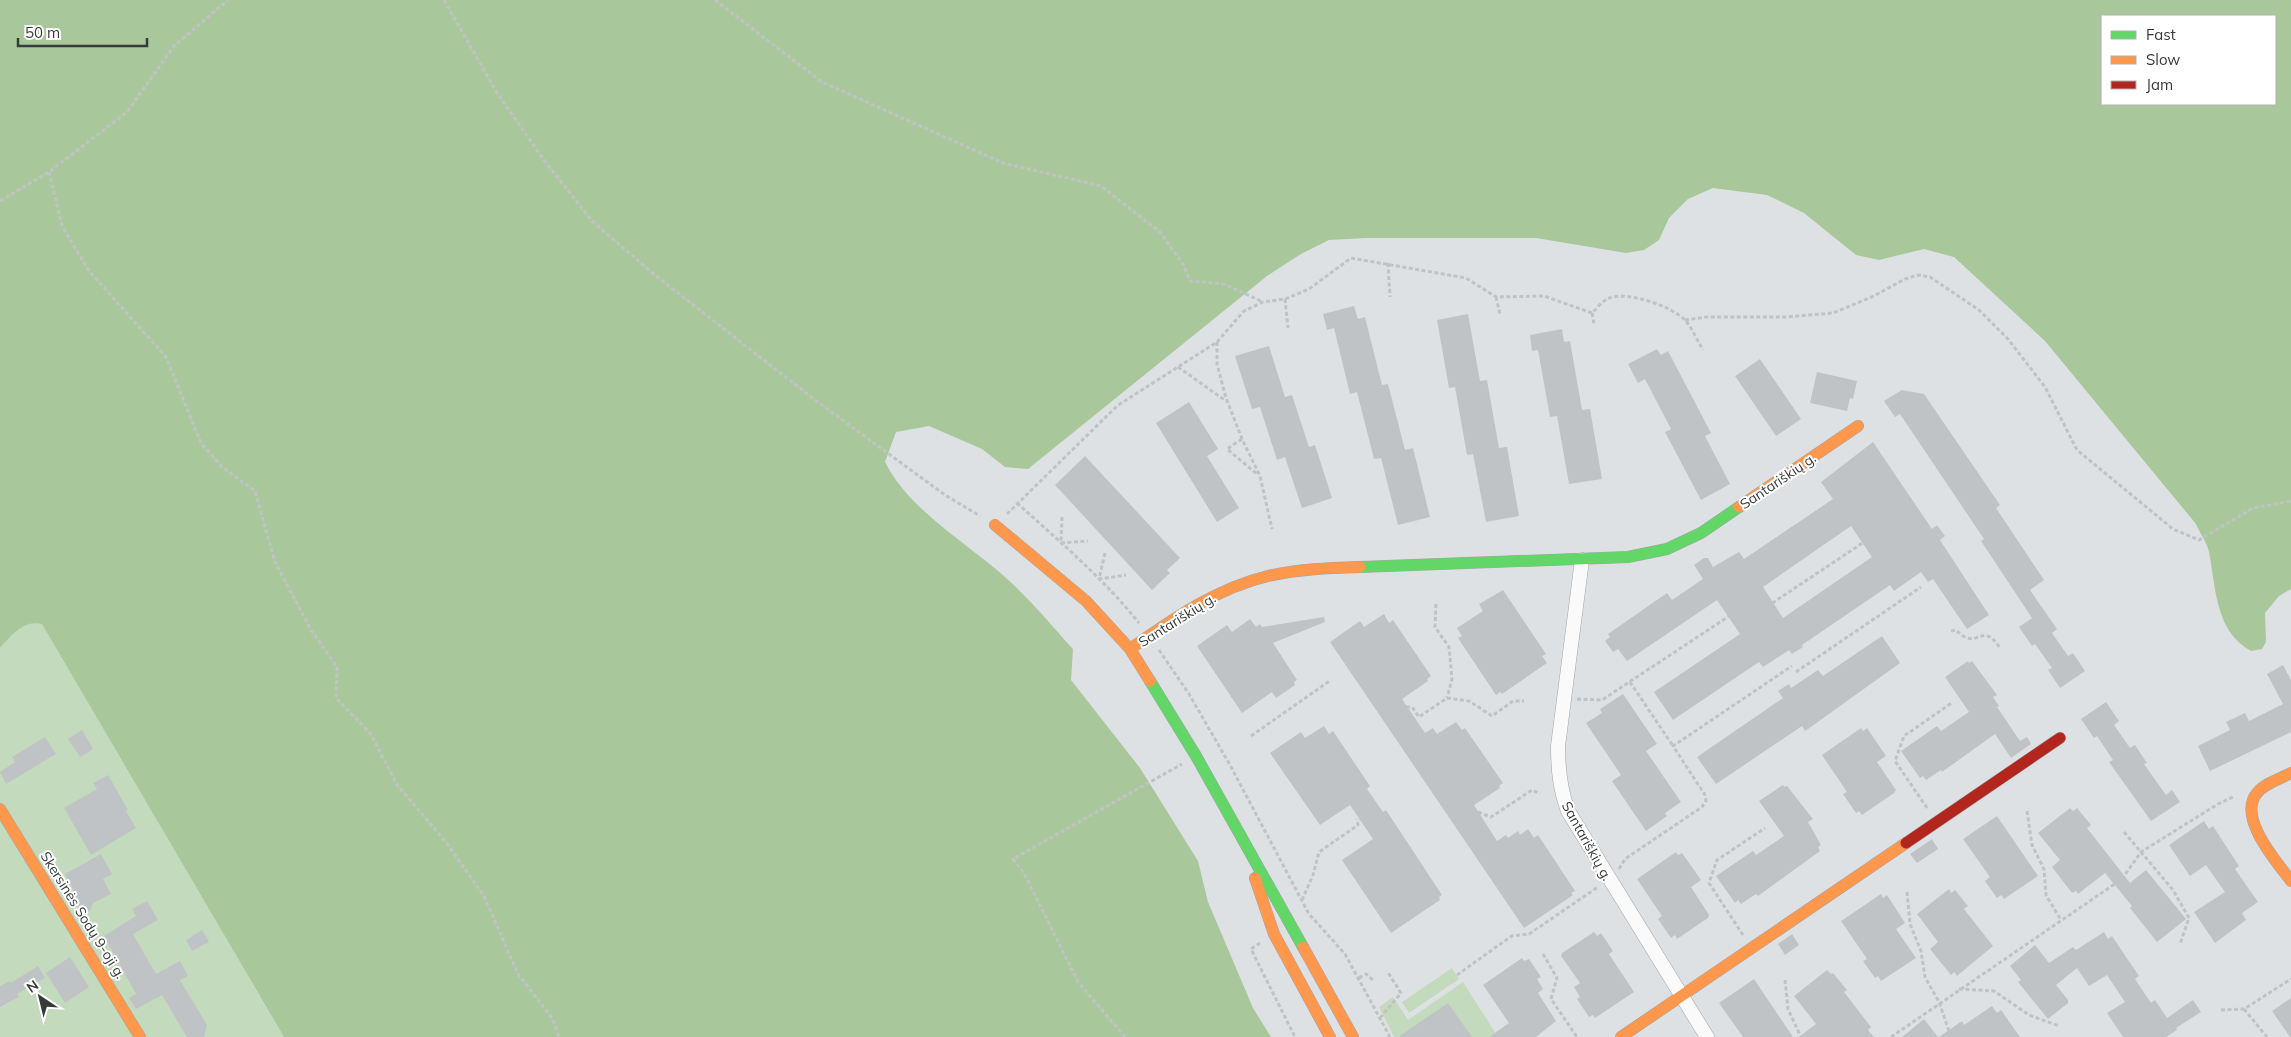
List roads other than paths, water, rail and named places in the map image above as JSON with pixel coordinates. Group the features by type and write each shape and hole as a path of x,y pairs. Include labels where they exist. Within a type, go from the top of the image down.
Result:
{"street":[{"name":"Santariškių g.","path":"1130,650 1180,615 1218,594 1264,577 1318,569 1582,560 1650,553 1681,543 1701,533 1858,426"},
{"name":"Santariškių g.","path":"996,525 1086,601 1130,650 1196,756 1241,839 1292,924 1353,1037"},
{"name":"Santariškių g.","path":"1582,560 1558,746 1558,774 1561,792 1568,811 1609,880 1707,1037"},
{"path":"1621,1037 2060,738"},
{"path":"2291,773 2258,792 2250,808 2255,828 2291,881"},
{"name":"Skersinės Sodų 9-oji g.","path":"0,809 140,1037"},
{"name":"Santariškių g.","path":"1241,839 1274,934 1330,1037"}]}
